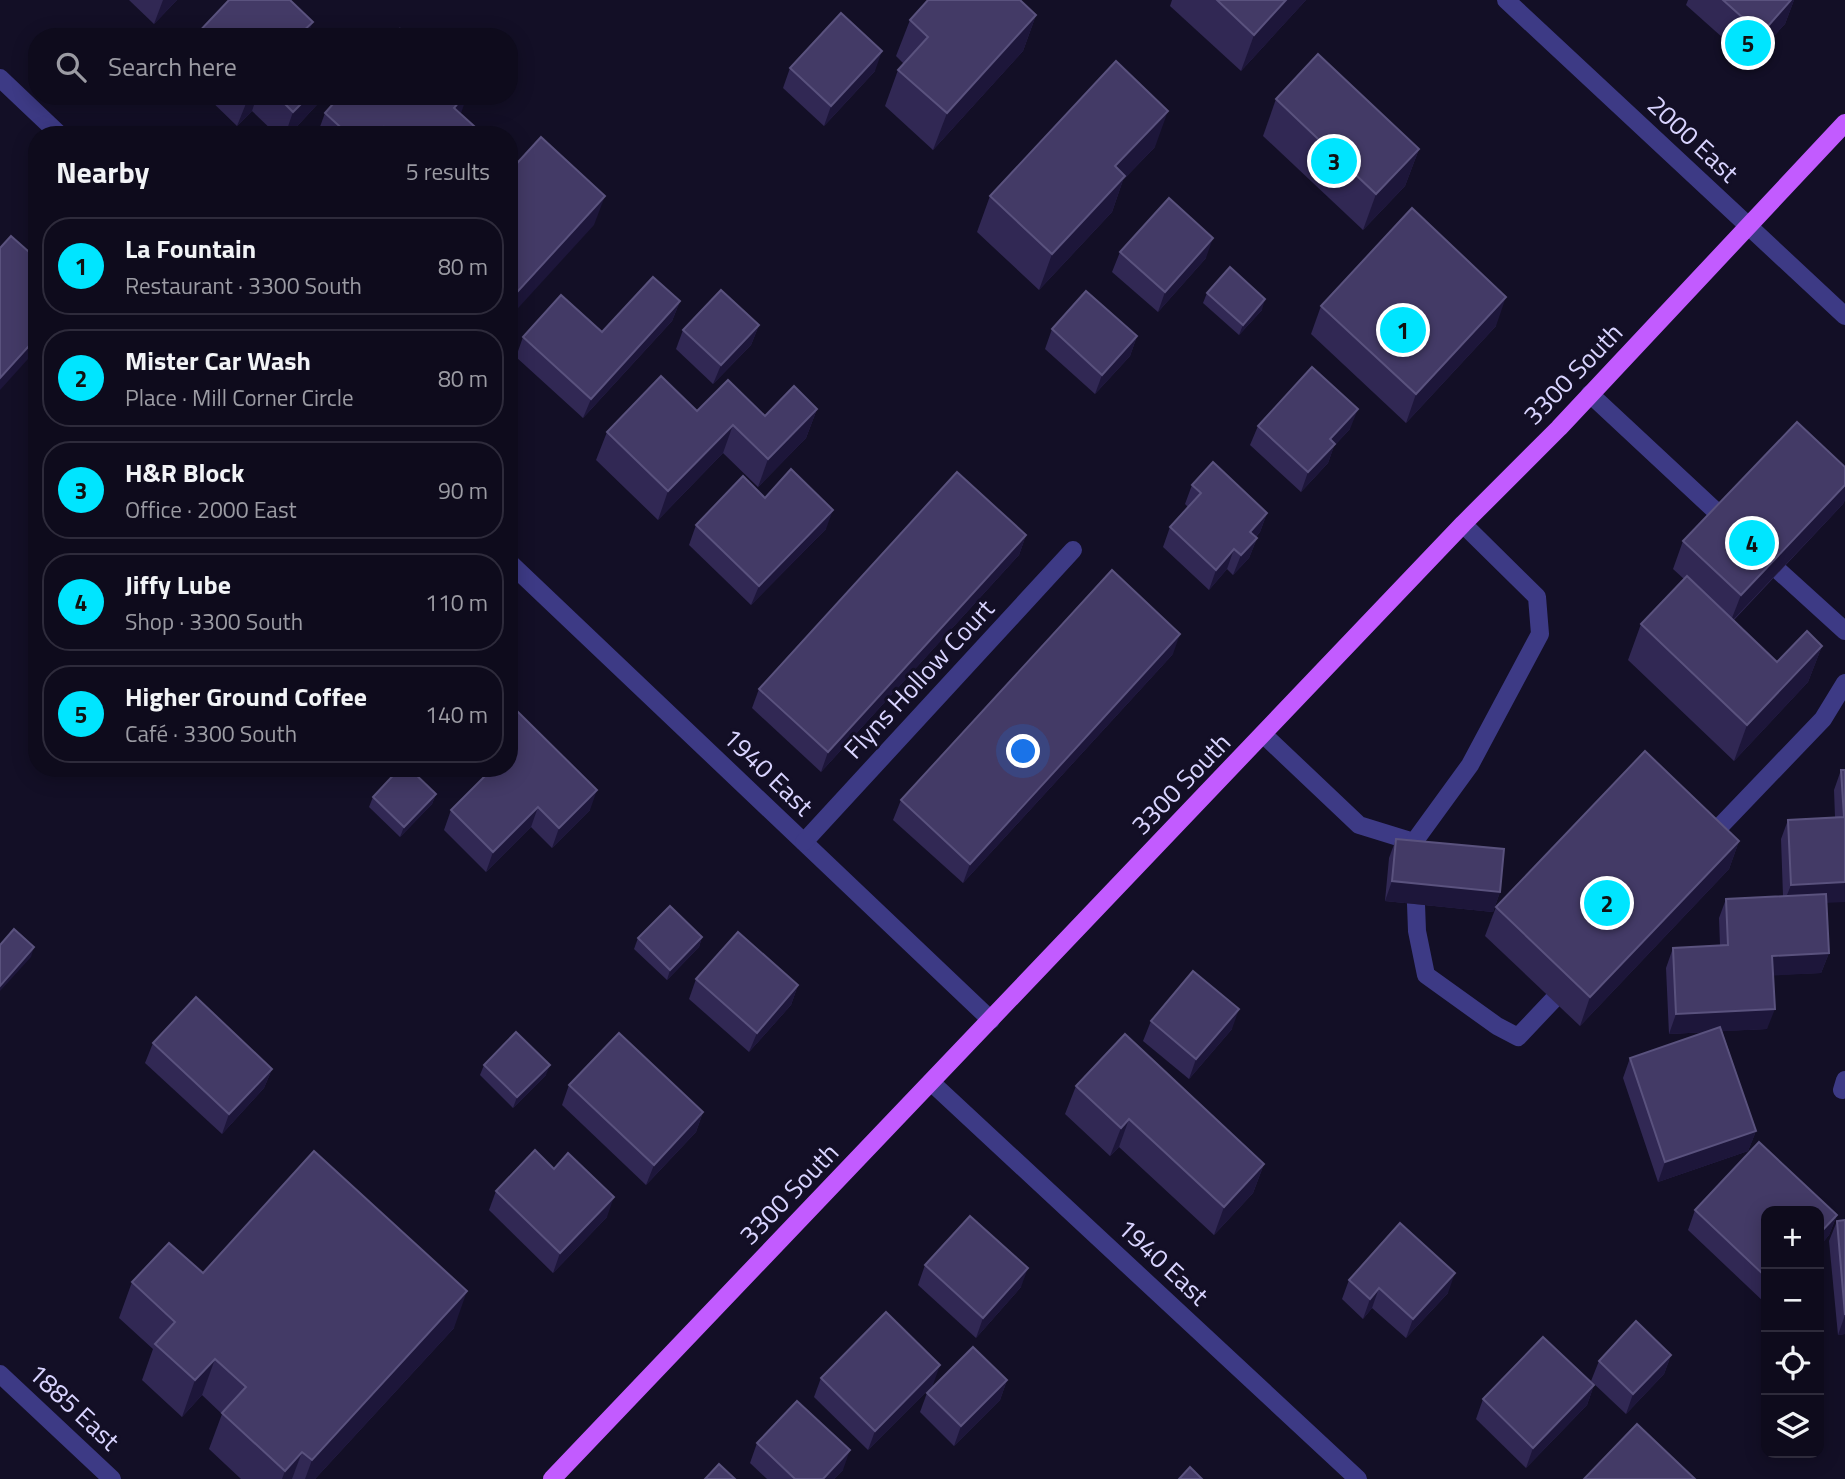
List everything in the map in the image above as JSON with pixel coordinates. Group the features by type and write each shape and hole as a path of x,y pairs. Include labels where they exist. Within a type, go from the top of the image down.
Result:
{"main road":[{"name":"3300 South","path":"552,1479 1463,524 1842,131"}],"street":[{"name":"2000 East","path":"1506,0 1845,316"},
{"path":"0,78 28,105"},
{"path":"28,105 51,126"},
{"path":"1590,394 1722,517"},
{"path":"1415,861 1414,842 1470,765 1541,634 1537,597 1463,524"},
{"name":"Flyns Hollow Court","path":"804,842 1073,550"},
{"name":"1940 East","path":"518,571 991,1020"},
{"path":"1780,572 1845,631"},
{"path":"1702,845 1823,719 1845,683"},
{"path":"1264,735 1359,825 1414,842"},
{"path":"1416,904 1417,931 1426,975 1497,1026 1518,1037 1553,1000"},
{"name":"1940 East","path":"932,1083 1358,1479"},
{"name":"1885 East","path":"0,1374 112,1479"}],"building":[{"path":"229,0 290,0 313,22 306,28 203,28"},
{"path":"928,0 1020,0 1036,15 947,113 898,70 928,37 910,20"},
{"path":"1217,0 1286,0 1254,35"},
{"path":"1723,0 1791,0 1761,34"},
{"path":"841,13 882,51 831,106 790,68"},
{"path":"1318,54 1419,149 1376,194 1276,99"},
{"path":"1116,61 1168,111 1115,166 1125,176 1052,254 990,196"},
{"path":"286,105 300,105 293,112"},
{"path":"332,105 456,105 454,108 474,126 339,126 325,113"},
{"path":"541,137 605,196 518,291 518,162"},
{"path":"1169,198 1213,238 1165,292 1120,252"},
{"path":"1412,208 1506,297 1416,394 1321,306"},
{"path":"11,236 28,251 28,347 0,378 0,248"},
{"path":"1230,267 1265,299 1243,325 1207,293"},
{"path":"653,277 680,301 591,399 523,337 561,295 602,332"},
{"path":"721,290 759,325 721,365 683,330"},
{"path":"1086,291 1137,336 1102,375 1052,329"},
{"path":"1312,367 1358,409 1330,439 1335,444 1308,472 1258,426"},
{"path":"661,376 697,411 728,380 765,416 794,386 817,409 768,459 733,425 668,491 607,432"},
{"path":"1797,422 1845,467 1845,485 1741,595 1683,541"},
{"path":"1213,462 1267,513 1250,532 1257,538 1241,555 1234,549 1216,570 1170,527 1201,493 1192,485"},
{"path":"791,469 833,510 759,586 696,525 743,476 765,498"},
{"path":"957,472 1026,535 828,752 759,689"},
{"path":"1112,570 1180,634 970,864 901,800"},
{"path":"1687,576 1777,662 1807,631 1822,646 1747,725 1641,624"},
{"path":"518,712 597,790 559,828 538,807 493,852 451,810 484,777 518,777"},
{"path":"1645,751 1739,841 1590,997 1496,907"},
{"path":"1841,770 1845,770 1845,882 1791,885 1788,820 1844,817"},
{"path":"392,777 418,777 436,794 404,827 373,797"},
{"path":"1396,839 1504,849 1500,892 1392,881"},
{"path":"1826,894 1829,953 1772,956 1775,1009 1676,1014 1673,948 1728,945 1726,899"},
{"path":"670,906 702,937 670,970 638,938"},
{"path":"14,929 34,947 0,986 0,945"},
{"path":"738,932 798,985 757,1033 696,979"},
{"path":"1193,971 1239,1009 1196,1059 1151,1021"},
{"path":"196,997 272,1069 229,1114 153,1043"},
{"path":"1720,1027 1756,1131 1665,1162 1630,1058"},
{"path":"516,1032 550,1065 517,1097 484,1065"},
{"path":"619,1033 703,1112 654,1165 569,1085"},
{"path":"1125,1034 1264,1164 1224,1207 1129,1119 1121,1128 1076,1086"},
{"path":"1759,1142 1837,1215 1824,1229 1824,1206 1761,1206 1761,1272 1695,1210"},
{"path":"535,1150 554,1169 568,1153 614,1197 560,1253 496,1191"},
{"path":"314,1151 467,1291 312,1460 302,1452 285,1471 222,1413 246,1387 215,1359 195,1380 155,1344 175,1322 132,1282 169,1243 203,1273"},
{"path":"970,1216 1028,1268 983,1318 925,1265"},
{"path":"1845,1220 1845,1315 1837,1221"},
{"path":"1400,1223 1455,1273 1413,1319 1379,1288 1370,1299 1349,1280"},
{"path":"886,1312 940,1365 875,1431 821,1378"},
{"path":"1636,1321 1671,1355 1633,1394 1599,1361"},
{"path":"1543,1337 1594,1385 1533,1448 1483,1399"},
{"path":"973,1347 1007,1380 961,1426 927,1393"},
{"path":"797,1401 850,1450 823,1479 795,1479 757,1443"},
{"path":"1637,1424 1695,1479 1584,1479"},
{"path":"719,1464 735,1479 705,1479"},
{"path":"1190,1467 1202,1479 1179,1479"}],"place":[{"name":"Higher Ground Coffee","path":"1748,43"},
{"name":"H&R Block","path":"1334,161"},
{"name":"La Fountain","path":"1403,330"},
{"name":"Jiffy Lube","path":"1752,543"},
{"name":"Mister Car Wash","path":"1607,903"}]}
